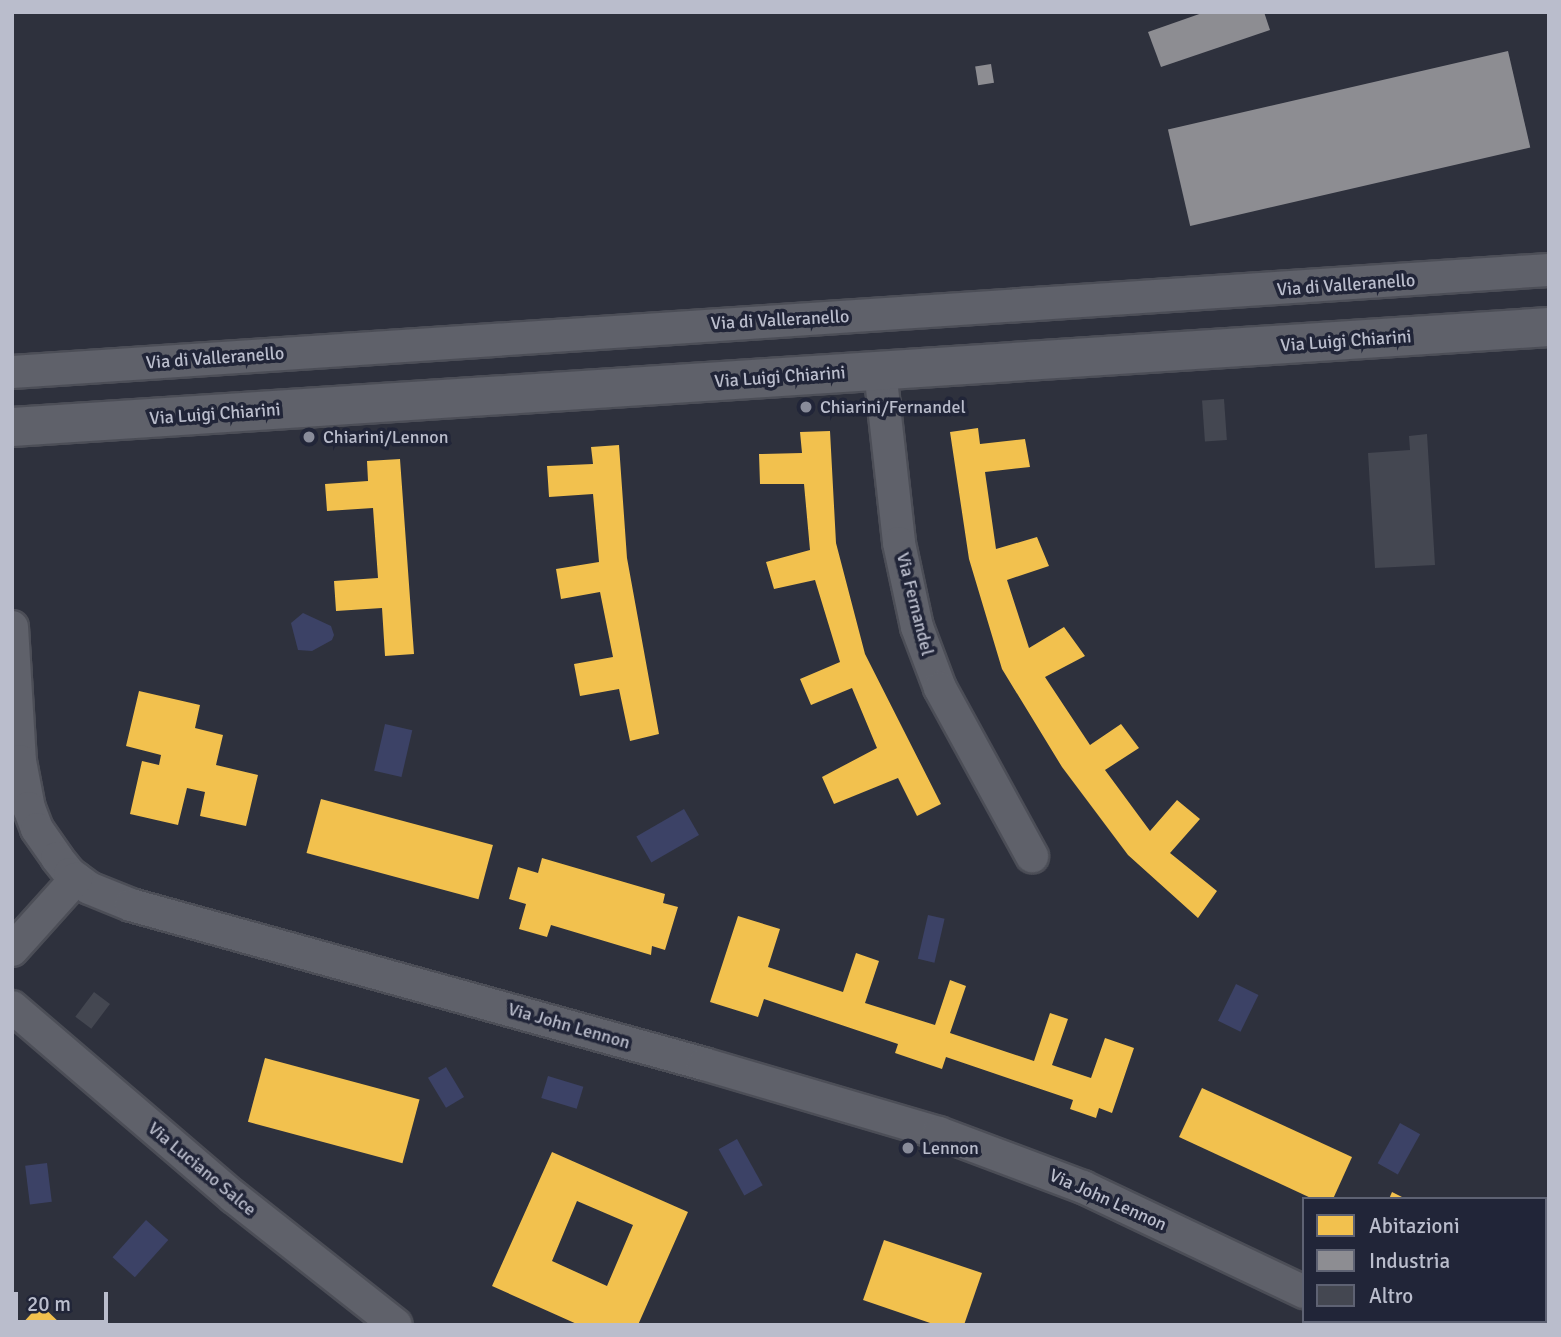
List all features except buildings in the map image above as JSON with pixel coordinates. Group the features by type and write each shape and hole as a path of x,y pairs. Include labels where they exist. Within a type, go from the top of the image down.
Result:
{"street":[{"name":"Via di Valleranello","path":"12,372 1549,270"},
{"name":"Via Luigi Chiarini","path":"12,427 1549,327"},
{"name":"Via Fernandel","path":"880,370 899,544 917,627 940,688 1032,856"},
{"name":"Via John Lennon","path":"12,627 25,793 37,829 57,858 76,879 98,892 131,905 704,1064 939,1133 1083,1187 1302,1291"},
{"path":"12,950 76,879"},
{"name":"Via Luciano Salce","path":"12,1007 234,1197 396,1325"}],"water":[{"path":"303,613 331,626 334,635 332,640 312,651 298,650 291,623"},
{"path":"385,724 412,730 401,777 374,771"},
{"path":"684,809 699,835 651,862 636,837"},
{"path":"928,915 945,919 934,963 918,959"},
{"path":"1236,984 1258,995 1240,1032 1218,1021"},
{"path":"446,1067 464,1097 446,1108 428,1078"},
{"path":"548,1076 583,1087 577,1109 541,1098"},
{"path":"1400,1123 1420,1134 1398,1174 1378,1163"},
{"path":"737,1139 763,1185 744,1196 719,1149"},
{"path":"47,1163 52,1202 30,1204 25,1166"},
{"path":"146,1220 168,1240 135,1277 113,1257"}],"place":[{"name":"Chiarini/Fernandel","path":"806,407"},
{"name":"Chiarini/Lennon","path":"309,437"},
{"name":"Lennon","path":"908,1148"}]}
